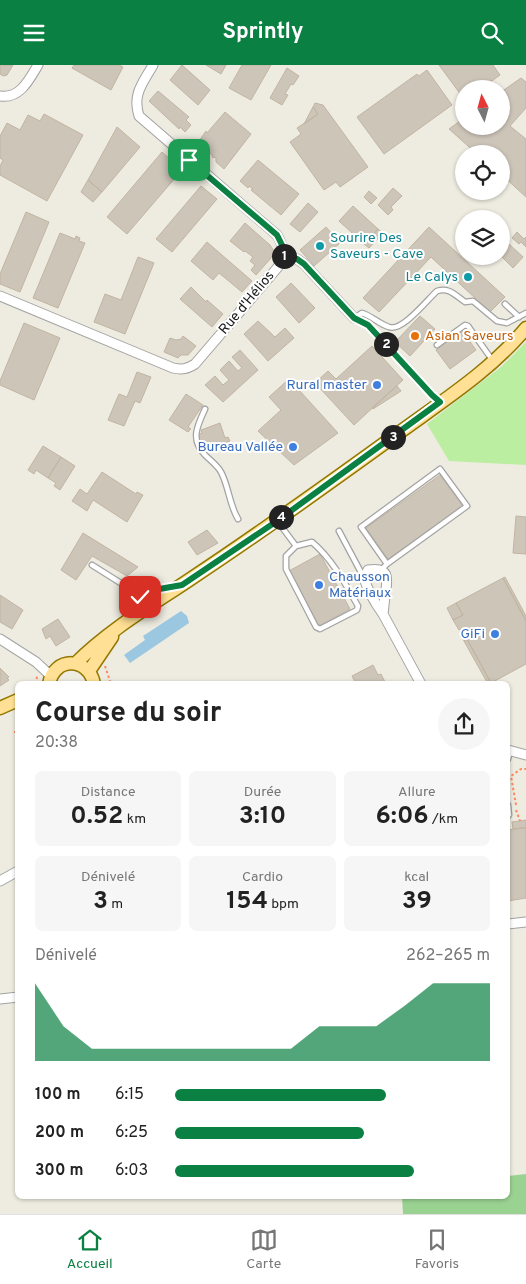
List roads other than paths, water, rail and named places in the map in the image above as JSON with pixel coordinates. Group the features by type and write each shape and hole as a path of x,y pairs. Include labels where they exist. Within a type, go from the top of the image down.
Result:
{"main road":[{"path":"76,663 90,649 122,625 277,521 440,402 493,361 516,341 526,328"},
{"path":"89,671 122,625"},
{"path":"53,676 67,663 76,663 89,671 93,681"},
{"path":"0,707 15,701"},
{"path":"0,711 15,709"}],"street":[{"path":"0,96 14,95 21,90 27,84 38,65"},
{"path":"153,65 138,91 136,100 139,116 277,235 284,249 284,256 297,259 304,264 354,318"},
{"name":"Rue d'Hélios","path":"0,296 181,370 188,369 195,364 278,267 284,256"},
{"path":"383,614 388,580 384,567 368,570 364,579 419,681"},
{"path":"0,639 36,661 53,676"},
{"path":"510,753 526,755"},
{"path":"0,881 15,873"},
{"path":"510,925 526,922"},
{"path":"0,999 15,997"}],"lane":[{"path":"354,318 362,313 393,329 402,326 437,291 444,289 465,302 473,301 497,321 507,323 526,313"},
{"path":"505,304 519,317"},
{"path":"437,345 465,325 468,326 493,361"},
{"path":"205,409 196,426 195,435 203,453 221,472 232,509 238,519"},
{"path":"440,469 467,506 384,567 361,527 440,469"},
{"path":"277,521 296,547"},
{"path":"339,531 364,579"},
{"path":"312,542 324,552 358,606 357,610 320,629 316,627 286,569 286,557 296,547 312,542"},
{"path":"92,565 127,587 144,593 182,585"},
{"path":"122,625 127,615 144,593"}],"water":[{"path":"181,611 187,616 189,623 130,663 124,655 145,640 143,636"}],"place":[{"name":"Sourire Des Saveurs - Cave","path":"320,246"},
{"name":"Le Calys","path":"468,277"},
{"name":"Asian Saveurs","path":"415,336"},
{"name":"Rural master","path":"377,385"},
{"name":"Bureau Vallée","path":"293,447"},
{"name":"Chausson Matériaux","path":"319,585"},
{"name":"GiFi","path":"495,634"}]}
